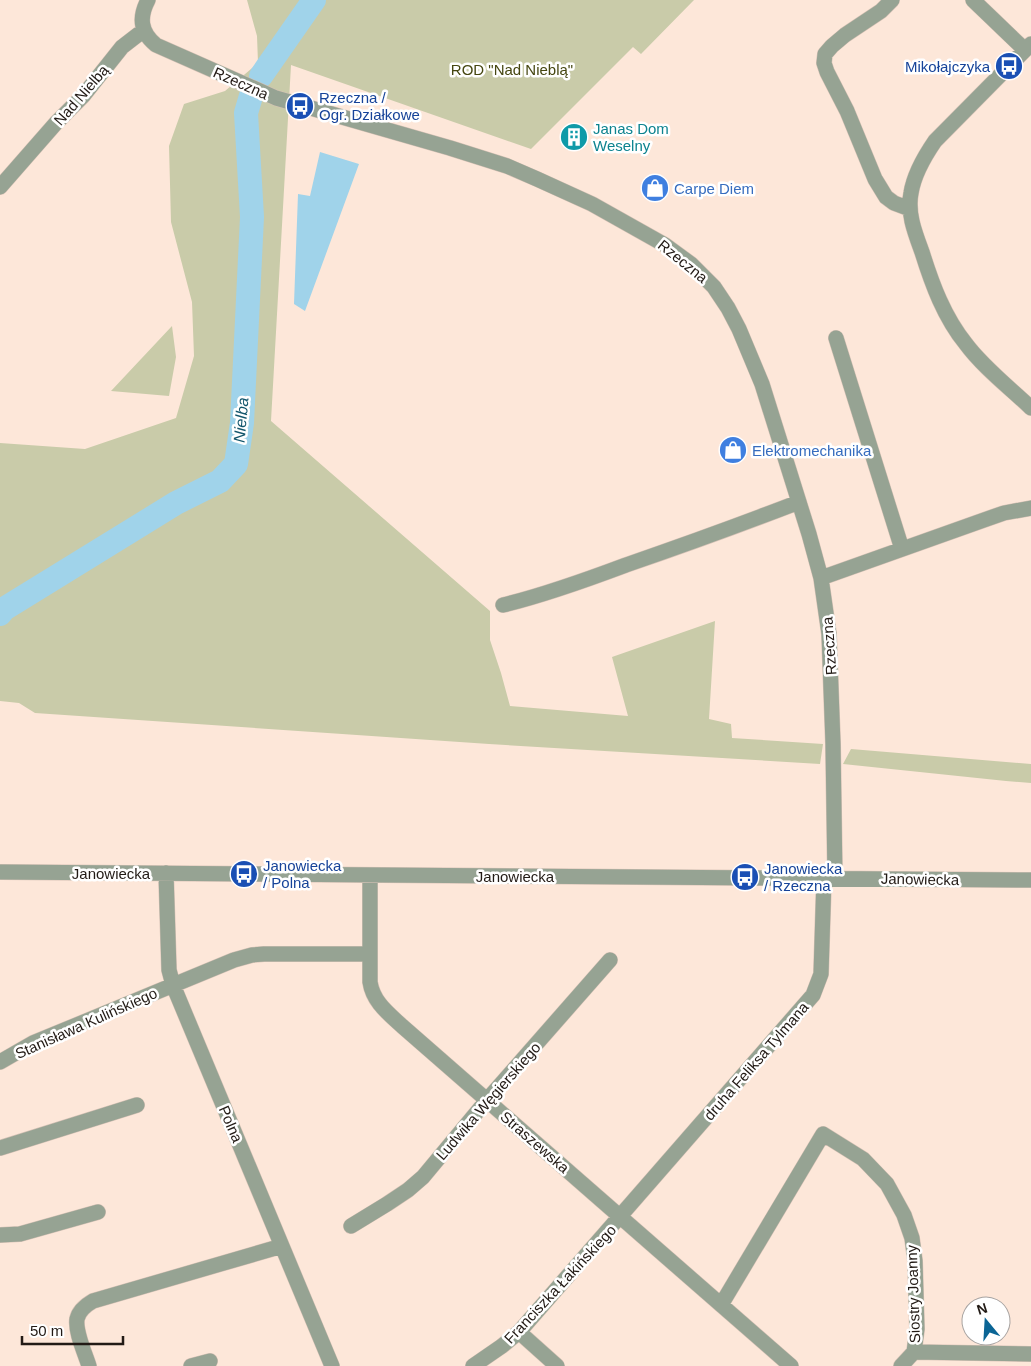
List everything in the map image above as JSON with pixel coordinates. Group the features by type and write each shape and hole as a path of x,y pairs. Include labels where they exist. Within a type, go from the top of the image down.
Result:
{"street":[{"path":"144,30 142,15 148,0"},
{"path":"892,0 881,11 832,46 826,54 824,63 847,111 875,179 886,197 894,203 910,209"},
{"path":"973,0 1028,47 934,141 917,172 911,193 910,209 914,228 932,284 953,326 975,355 1031,408"},
{"name":"Nad Nielbą","path":"0,187 83,96 122,47 144,30"},
{"name":"Rzeczna","path":"144,30 156,45 276,98 450,148 507,166 537,178 616,217 666,245 691,264 714,287 739,329 762,384 821,578 829,634 833,744 829,878"},
{"path":"836,338 902,549"},
{"path":"503,605 527,600 563,588 799,502"},
{"path":"821,578 1004,513 1031,508"},
{"name":"Janowiecka","path":"0,872 1031,880"},
{"name":"Polna","path":"166,873 169,970 173,985 332,1366"},
{"name":"Straszewska","path":"370,875 371,988 379,1005 791,1366"},
{"name":"druha Feliksa Tylmana","path":"621,1217 813,995 821,974 829,878"},
{"name":"Stanisława Kulińskiego","path":"0,1062 33,1043 234,960 252,955 370,954"},
{"name":"Ludwika Węgierskiego","path":"351,1226 394,1200 422,1177 610,960"},
{"path":"0,1148 137,1105"},
{"name":"Siostry Joanny","path":"721,1305 823,1134 863,1159 887,1184 904,1215 912,1238 917,1329 914,1352 901,1366"},
{"path":"0,1235 20,1234 98,1212"},
{"name":"Franciszka Łakińskiego","path":"473,1366 519,1332 621,1217"},
{"path":"89,1366 77,1318 85,1305 102,1297 282,1246"},
{"path":"519,1332 558,1366"},
{"path":"914,1352 1031,1354"},
{"path":"191,1366 210,1360"}],"green space":[{"name":"ROD \"Nad Nieblą\"","path":"247,0 694,0 641,54 633,47 531,149 291,65 271,421 490,611 490,640 510,706 628,716 612,657 715,621 709,719 731,724 732,738 823,744 820,764 489,744 35,713 19,703 0,701 0,443 85,449 176,418 194,356 192,302 171,222 169,146 184,104 225,91 258,63 257,36"},
{"path":"172,326 176,357 169,396 111,391"},
{"path":"851,749 1031,764 1031,783 843,764"}],"water":[{"path":"320,152 359,164 305,311 294,304 298,194 310,196"}],"waterway":[{"name":"Nielba","path":"261,76 314,0"},
{"name":"Nielba","path":"0,614 4,609 176,503 220,481 236,464 242,423 252,217 246,113 251,96"}],"place":[{"name":"Mikołajczyka","path":"1009,66"},
{"name":"Rzeczna / Ogr. Działkowe","path":"300,106"},
{"name":"Janas Dom Weselny","path":"574,137"},
{"name":"Carpe Diem","path":"655,188"},
{"name":"Elektromechanika","path":"733,450"},
{"name":"Janowiecka / Polna","path":"244,874"},
{"name":"Janowiecka / Rzeczna","path":"745,877"}]}
